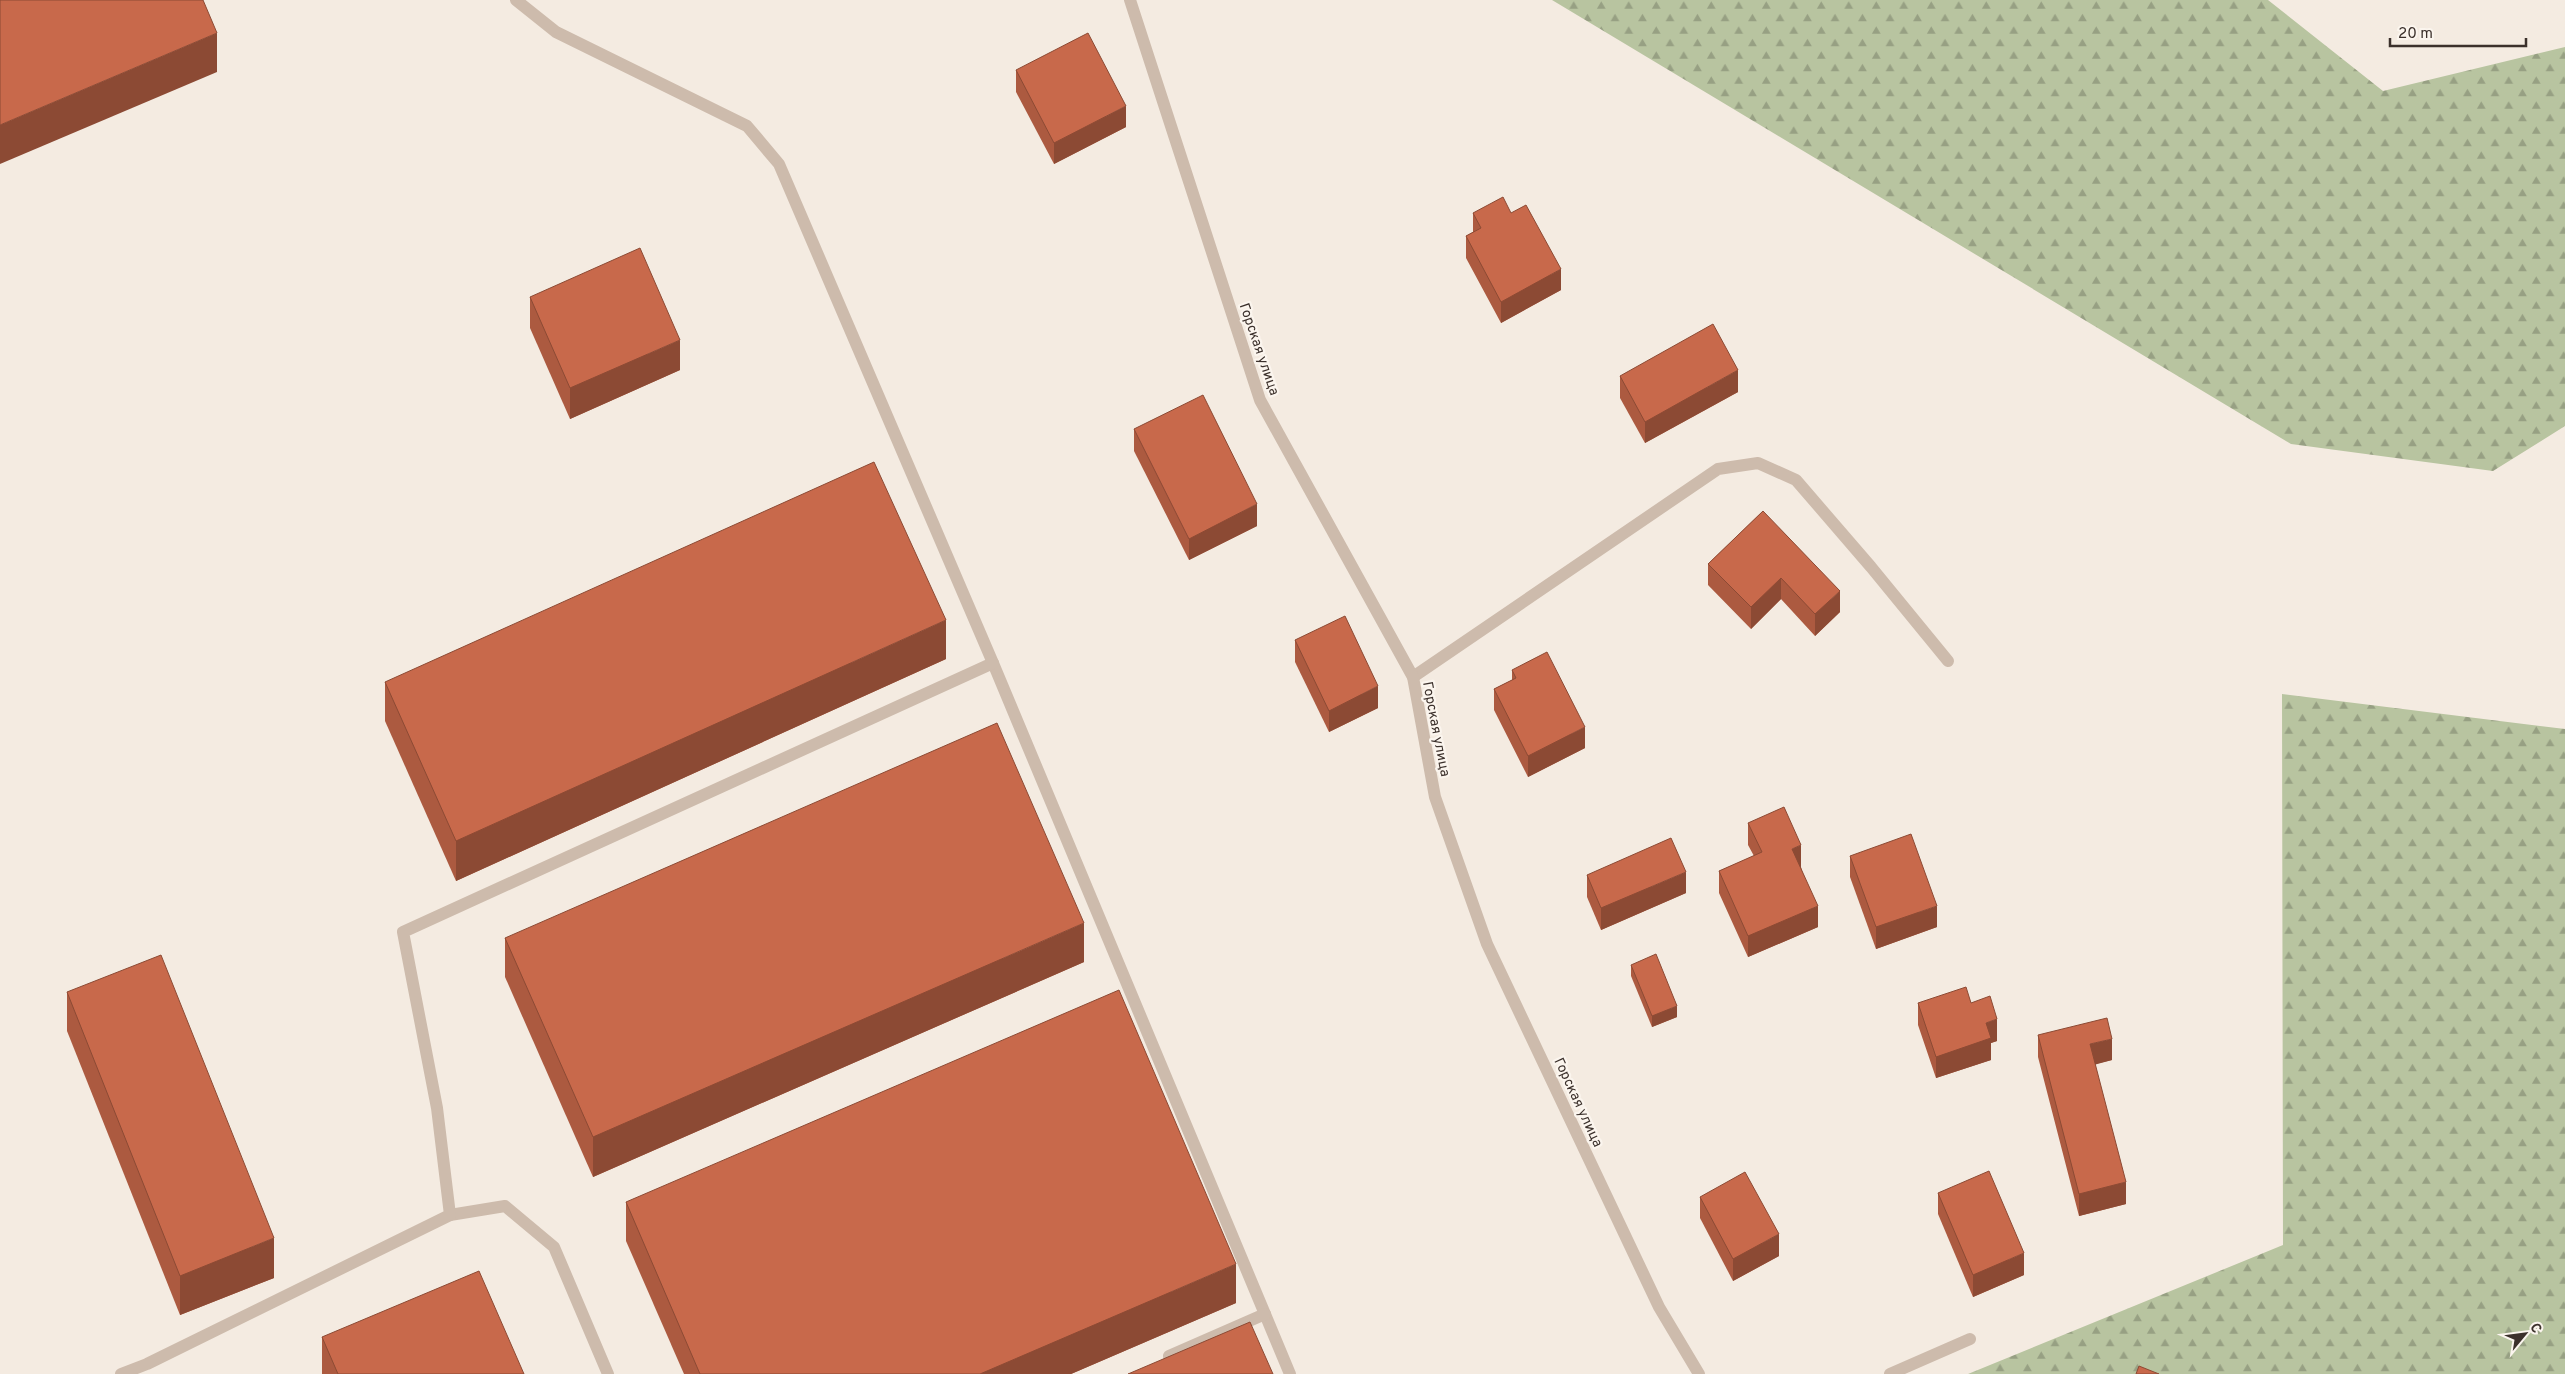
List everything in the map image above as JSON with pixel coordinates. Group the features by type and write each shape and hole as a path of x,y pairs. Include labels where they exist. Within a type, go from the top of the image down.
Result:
{"street":[{"path":"516,0 556,32 748,126 779,164 993,663 1290,1374"},
{"name":"Горская улица","path":"1130,0 1260,400 1413,677 1435,797 1487,944 1659,1307 1699,1374"},
{"path":"1413,677 1718,470 1758,463 1796,480 1872,567 1948,662"},
{"path":"450,1215 437,1108 403,932 993,663"},
{"path":"121,1374 147,1364 450,1215 505,1206 554,1247 608,1374"},
{"path":"1156,1362 1265,1314"},
{"path":"1890,1374 1970,1339"}],"green space":[{"path":"1552,0 2268,0 2383,91 2565,47 2565,426 2493,471 2291,444"},
{"path":"2282,694 2565,729 2565,1374 1968,1374 2283,1245"}],"building":[{"path":"0,0 203,0 217,33 0,125"},
{"path":"1088,33 1126,106 1054,143 1016,70"},
{"path":"1503,197 1511,213 1526,205 1561,269 1501,302 1466,236 1481,228 1473,213"},
{"path":"640,248 680,340 570,388 530,297"},
{"path":"1713,324 1738,370 1645,422 1620,376"},
{"path":"1203,395 1257,504 1189,539 1134,429"},
{"path":"874,462 946,620 456,841 385,682"},
{"path":"1763,511 1840,591 1815,614 1781,578 1751,607 1708,564"},
{"path":"1345,616 1378,686 1329,711 1295,640"},
{"path":"1547,652 1585,727 1528,756 1494,689 1516,678 1512,670"},
{"path":"997,723 1084,923 593,1137 505,938"},
{"path":"1784,807 1801,845 1792,849 1818,906 1748,936 1719,871 1762,852 1748,823"},
{"path":"1911,834 1937,906 1876,927 1850,856"},
{"path":"1671,838 1686,872 1601,908 1587,875"},
{"path":"1656,954 1677,1006 1652,1016 1631,965"},
{"path":"161,955 274,1238 180,1276 67,992"},
{"path":"1966,987 1971,1003 1990,996 1997,1019 1986,1023 1991,1038 1936,1057 1918,1003"},
{"path":"1119,990 1236,1264 980,1374 700,1374 626,1202"},
{"path":"2107,1018 2112,1039 2090,1044 2126,1182 2079,1194 2038,1035"},
{"path":"1989,1171 2024,1253 1973,1275 1938,1193"},
{"path":"1745,1172 1779,1234 1733,1259 1700,1197"},
{"path":"479,1271 524,1374 338,1374 322,1337"},
{"path":"1250,1322 1273,1374 1128,1374"},
{"path":"2139,1366 2159,1374 2136,1374"}]}
